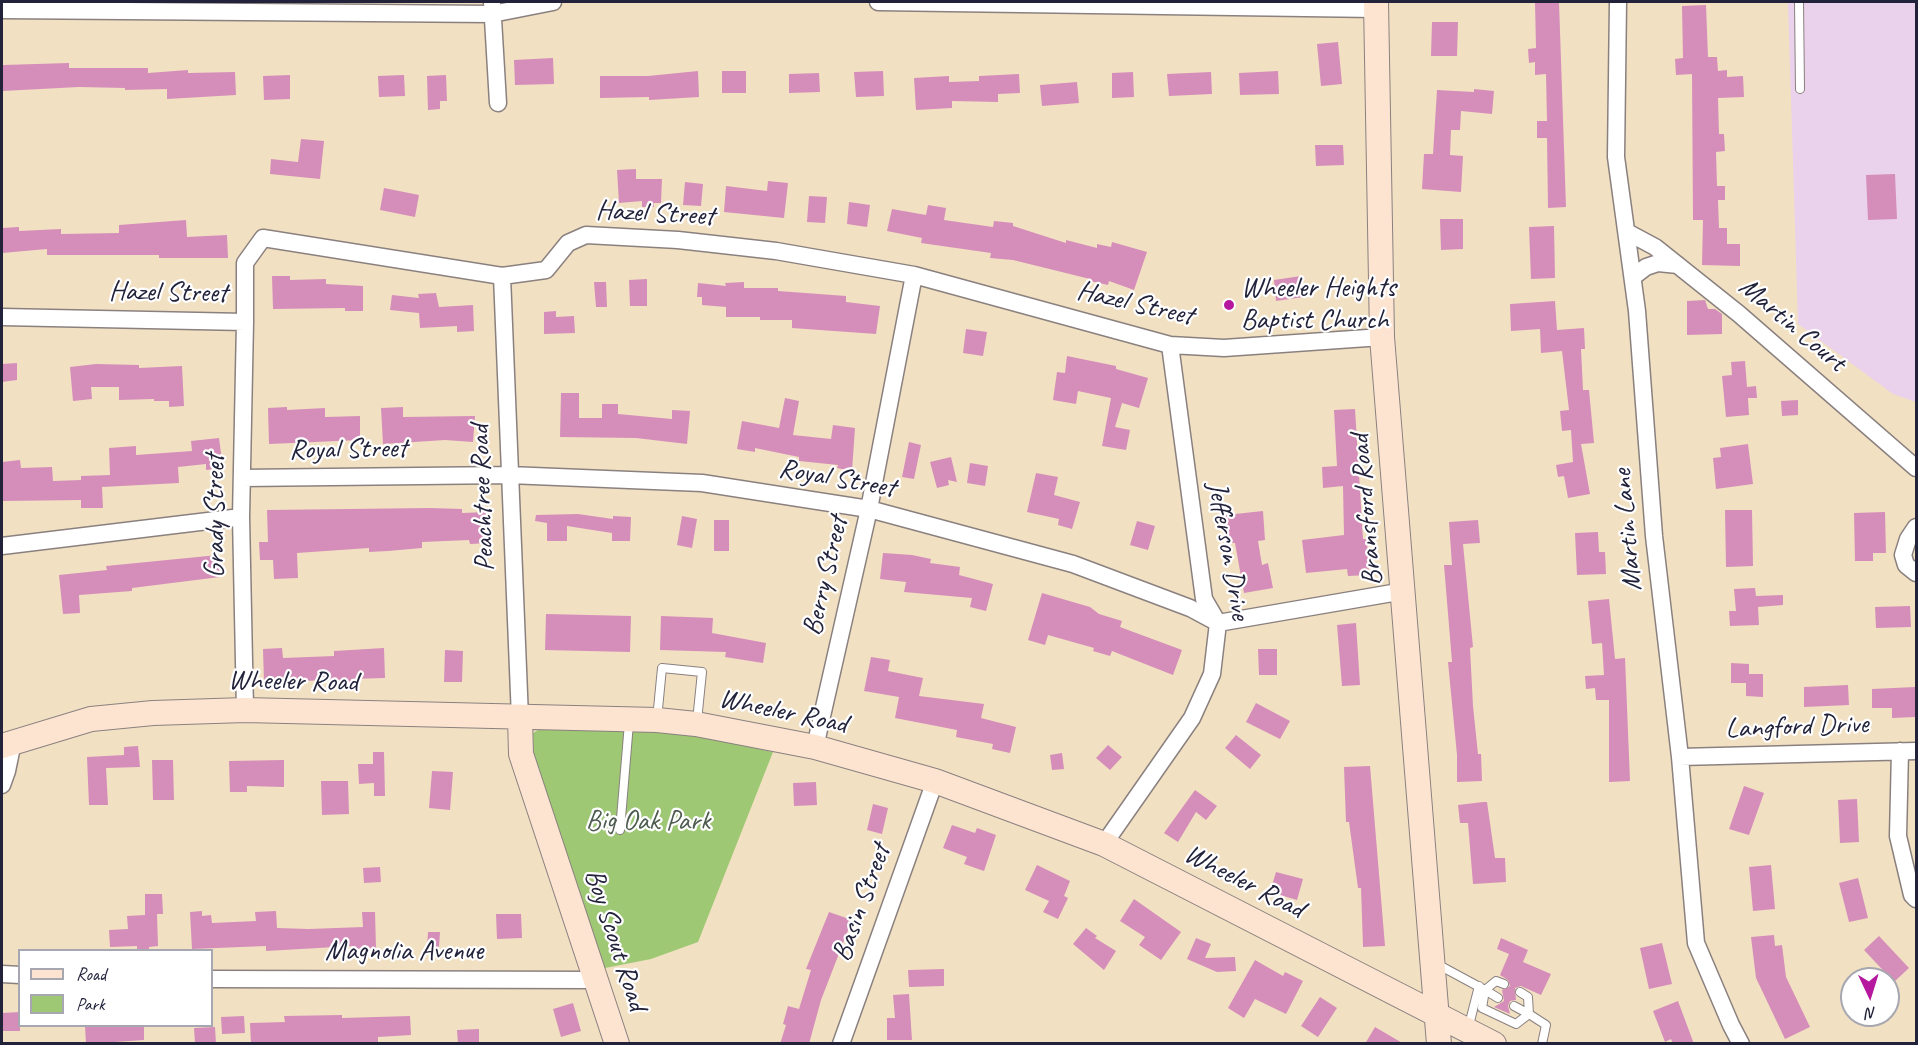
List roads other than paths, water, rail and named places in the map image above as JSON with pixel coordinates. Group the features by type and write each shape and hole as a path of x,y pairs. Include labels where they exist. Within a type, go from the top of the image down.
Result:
{"street":[{"path":"2,10 492,8 553,2"},
{"path":"878,2 1376,5"},
{"name":"Martin Lane","path":"1618,2 1616,157 1633,277 1654,536 1680,757 1696,942 1741,1044"},
{"name":"Bransford Road","path":"1376,5 1382,337 1439,1044"},
{"path":"492,8 498,104"},
{"name":"Martin Court","path":"1627,232 1655,247 1739,314 1917,468"},
{"name":"Hazel Street","path":"2,317 245,322 245,263 263,238 502,276 546,270 568,243 586,235 678,240 776,251 914,275 1170,345 1224,348 1382,337"},
{"path":"1633,277 1646,267 1658,263 1678,265"},
{"name":"Berry Street","path":"815,747 869,509 914,275"},
{"name":"Peachtree Road","path":"502,276 520,718"},
{"name":"Grady Street","path":"245,322 241,518 245,710"},
{"name":"Jefferson Drive","path":"1104,844 1192,718 1212,674 1218,623 1204,598 1170,345"},
{"name":"Royal Street","path":"242,478 509,475 702,483 869,509 1073,564 1190,608 1218,623"},
{"path":"2,546 241,518"},
{"path":"1917,527 1908,539 1903,555 1906,565 1917,573"},
{"path":"1218,623 1404,591"},
{"name":"Wheeler Road","path":"7,744 91,719 153,713 245,710 657,720 696,724 815,747 935,781 1104,844 1494,1044"},
{"name":"Boy Scout Road","path":"520,718 521,754 617,1044"},
{"path":"2,785 7,771 7,744"},
{"path":"1909,751 1898,836 1912,896 1917,899"},
{"name":"Langford Drive","path":"1680,757 1909,751"},
{"name":"Basin Street","path":"841,1044 935,781"},
{"path":"2,974 18,975"},
{"name":"Magnolia Avenue","path":"213,979 596,980"}],"lane":[{"path":"1799,2 1800,89"},
{"path":"657,720 662,668 702,672 696,724"},
{"path":"620,830 629,719"},
{"path":"1433,962 1498,998"},
{"path":"1468,1029 1482,988 1496,981 1504,984"},
{"path":"1482,988 1482,1008 1516,1024 1529,1014"},
{"path":"1520,992 1528,997 1529,1014"},
{"path":"1514,1006 1546,1025 1542,1044"}],"place":[{"name":"Wheeler Heights Baptist Church","path":"1229,305"}],"park label":[{"name":"Big Oak Park","path":"648,822"}]}
